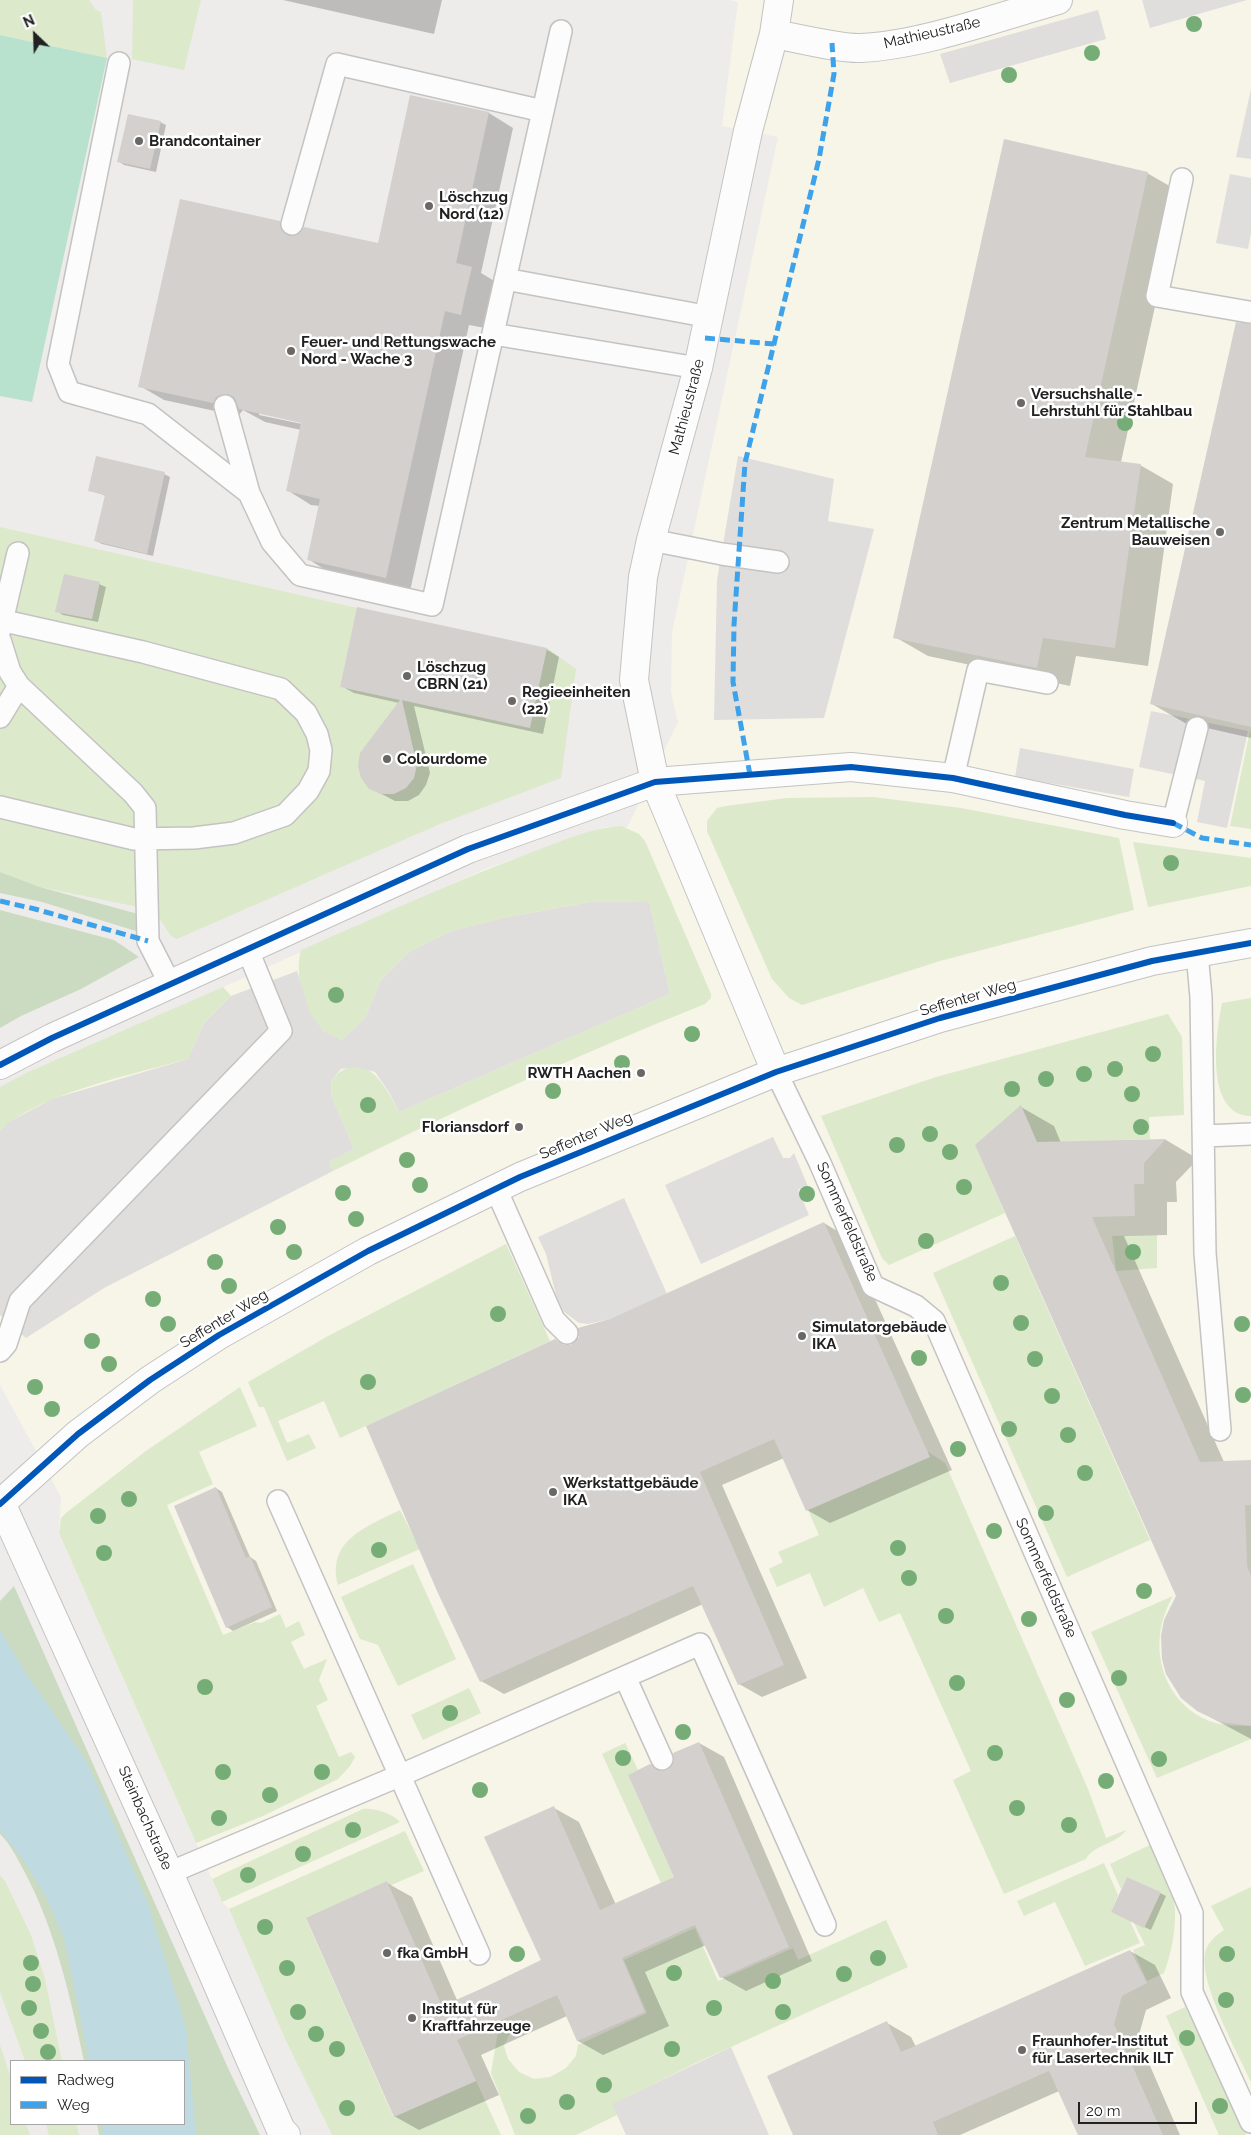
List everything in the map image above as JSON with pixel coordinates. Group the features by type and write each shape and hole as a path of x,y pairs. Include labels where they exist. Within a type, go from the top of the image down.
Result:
{"street":[{"name":"Mathieustraße","path":"655,782 634,680 643,577 650,540 698,368 748,131 774,34 779,0"},
{"name":"Mathieustraße","path":"774,34 859,48 886,46 912,41 1058,0"},
{"path":"0,1064 247,948 468,849 655,782 851,767 953,778 1125,815 1173,823"},
{"path":"655,782 776,1072"},
{"name":"Seffenter Weg","path":"1,1503 78,1434 150,1380 219,1335 368,1251 496,1189 624,1133 776,1072 940,1018 1087,978 1251,942"},
{"name":"Steinbachstraße","path":"1,1503 169,1872 281,2130 286,2135"}],"lane":[{"path":"224,406 249,493 272,542 300,576 432,605 561,31"},
{"path":"119,63 58,364 69,392 148,414 249,493"},
{"path":"292,224 337,64 543,111"},
{"path":"1182,179 1158,296 1250,309"},
{"path":"505,280 710,317"},
{"path":"493,334 698,368"},
{"path":"650,540 722,554 778,562"},
{"path":"18,553 0,628 10,672 19,686 134,793 145,808 145,857 149,906 148,941 170,984"},
{"path":"0,628 143,652 281,689 306,713 319,742 319,771 308,791 285,815 234,832 194,838 134,839 0,807"},
{"path":"953,778 978,670 1047,683"},
{"path":"0,717 19,686"},
{"path":"1173,823 1197,728"},
{"path":"0,1351 6,1344 20,1301 281,1031 247,948"},
{"path":"1197,953 1201,997 1205,1253 1220,1430"},
{"name":"Sommerfeldstraße","path":"776,1072 820,1163 873,1286 916,1306 934,1320 1192,1913 1192,1992 1251,2122"},
{"path":"1204,1136 1251,1134"},
{"path":"496,1189 554,1320 567,1333"},
{"path":"278,1502 479,1954"},
{"path":"169,1872 401,1775 700,1644 825,1925"},
{"path":"625,1677 662,1758"}],"shaded area":[{"name":"RWTH Aachen","path":"729,0 1251,0 1251,2135 332,2135 285,2039 229,1909 222,1902 59,1533 61,1497 0,1385 0,1088 485,869 606,827 627,828 678,722 671,692 672,633 778,137 722,126 738,2"},
{"path":"1142,0 1247,0 1150,28"},
{"path":"1098,10 1106,39 950,83 940,54"},
{"path":"1251,89 1251,159 1236,157"},
{"path":"1230,174 1251,178 1251,233 1248,249 1216,243"},
{"path":"738,456 834,479 828,521 874,529 824,718 714,720 717,580"},
{"path":"1151,711 1248,731 1227,828 1197,822 1205,781 1139,767"},
{"path":"1020,748 1134,769 1129,797 1015,777"},
{"path":"649,901 670,994 399,1112 389,1092 375,1072 357,1067 341,1069 332,1079 331,1095 354,1149 329,1162 333,1171 104,1288 26,1338 0,1315 0,1131 9,1122 52,1099 188,1059 204,1023 231,996 297,971 310,1013 323,1031 342,1040 365,1018 381,980 409,952 451,931 503,918 590,902"},
{"path":"773,1137 783,1158 790,1158 794,1153 809,1189 802,1187 798,1190 809,1215 701,1264 665,1185"},
{"path":"624,1198 667,1294 610,1319 588,1324 579,1323 563,1311 556,1295 546,1254 538,1237"},
{"path":"731,2047 769,2135 626,2135 612,2104"}],"green space":[{"path":"0,0 89,0 96,10 101,12 107,58 0,35"},
{"path":"133,0 201,0 184,70 132,59"},
{"path":"0,35 107,58 32,402 0,396"},
{"path":"0,527 357,608 340,687 529,728 547,648 576,669 561,778 440,824 177,939 171,936 157,915 143,908 40,887 0,872"},
{"path":"1251,731 1251,829 1230,826"},
{"path":"873,797 961,808 1119,838 1134,910 940,961 802,1005 789,998 772,979 707,831 707,821 717,808 726,806 787,798"},
{"path":"621,826 639,834 645,841 711,994 711,998 705,1004 517,1084 333,1171 329,1162 354,1149 331,1095 332,1079 343,1070 354,1066 364,1068 372,1073 387,1091 399,1112 670,994 649,901 590,902 503,918 451,931 409,952 381,980 365,1018 342,1040 321,1029 305,1002 299,970 301,950 501,864 575,836 609,827"},
{"path":"1133,842 1251,858 1251,886 1148,907"},
{"path":"0,872 40,887 138,914 139,932 42,902 0,893"},
{"path":"0,910 114,940 139,957 81,989 21,1016 0,1028"},
{"path":"223,987 231,996 204,1023 188,1059 116,1078 63,1095 17,1118 0,1131 0,1087 26,1073"},
{"path":"1251,998 1251,1116 1236,1112 1226,1102 1220,1088 1216,1052 1222,1003"},
{"path":"1168,1014 1182,1037 1184,1115 1149,1117 1150,1139 1034,1143 1021,1108 1000,1123 1009,1143 975,1145 1005,1213 889,1265 882,1258 821,1116 936,1077"},
{"path":"1157,1235 1157,1268 1116,1271 1112,1236"},
{"path":"1015,1236 1150,1540 1067,1577 933,1273"},
{"path":"506,1244 550,1341 340,1438 324,1401 278,1421 287,1443 309,1434 316,1448 287,1461 264,1407 259,1407 248,1382 330,1335"},
{"path":"240,1387 257,1426 199,1452 213,1484 167,1505 223,1635 255,1622 261,1623 280,1614 286,1628 299,1621 305,1635 291,1642 304,1669 327,1659 319,1680 328,1700 316,1706 339,1757 351,1752 355,1757 350,1766 338,1779 263,1816 196,1843 59,1533 61,1518 66,1513 146,1451"},
{"path":"927,1451 945,1463 1088,1789 1106,1838 1126,1830 1117,1839 1094,1850 1086,1859 1004,1894 953,1780 971,1771 900,1613 879,1622 863,1588 824,1607 810,1573 777,1587 769,1569 783,1562 778,1552 819,1535 808,1510 929,1457"},
{"path":"400,1510 420,1549 338,1585 336,1570 338,1557 344,1546 363,1529"},
{"path":"413,1564 456,1659 398,1686 378,1645 360,1639 341,1597"},
{"path":"14,1586 228,2068 260,2135 99,2135 97,2125 185,2125 185,2060 84,2060 67,1987 53,1939 18,1859 0,1834 0,1601"},
{"path":"1173,1596 1163,1619 1159,1643 1162,1666 1170,1687 1184,1705 1202,1718 1225,1725 1251,1725 1251,1739 1157,1778 1091,1632"},
{"path":"469,1688 481,1713 423,1740 411,1715"},
{"path":"625,1743 638,1770 628,1775 674,1877 661,1883 602,1754"},
{"path":"363,1809 383,1812 400,1822 222,1902 212,1879"},
{"path":"405,1831 424,1871 389,1886 387,1882 306,1919 393,2116 476,2081 501,2135 332,2135 285,2039 229,1909"},
{"path":"1150,1845 1172,1891 1175,1922 1170,1953 1164,1973 1147,1981 1133,1950 1145,1945 1134,1923 1145,1927 1161,1892 1127,1877 1121,1889 1110,1864"},
{"path":"1104,1863 1118,1895 1111,1912 1130,1921 1140,1943 1085,1966 1055,1902 1024,1916 1017,1901"},
{"path":"0,1875 5,1881 31,1935 45,1979 62,2060 25,2060 0,1992"},
{"path":"1251,1887 1251,2082 1213,2000 1205,1966 1205,1953 1210,1942 1224,1930 1211,1906"},
{"path":"886,1920 908,1967 702,2060 613,2104 617,2115 576,2135 515,2135 491,2073 499,2026 512,2029 504,2046 508,2059 519,2072 534,2079 550,2077 566,2068 576,2056 578,2045 647,2013 624,1960 695,1928 718,1981 793,1948 798,1960"},
{"path":"1185,2007 1222,2080 1246,2135 1219,2135 1166,2016"},
{"path":"0,2045 10,2075 10,2125 26,2125 30,2135 0,2135"},
{"path":"46,2125 76,2125 79,2135 49,2135"}],"water":[{"path":"0,1630 24,1670 87,1762 147,1901 186,2027 196,2135 104,2135 101,2125 185,2125 185,2060 89,2060 64,1938 45,1895 24,1861 0,1830"}],"building":[{"name":"Feuer- und Rettungswache Nord - Wache 3","path":"410,95 489,112 456,263 472,267 461,315 445,311 386,578 307,560 320,499 286,491 301,423 239,409 234,397 228,394 216,397 213,403 138,387 180,199 280,221 283,232 289,236 300,233 304,227 378,243"},
{"name":"Brandcontainer","path":"128,114 161,121 150,169 117,162"},
{"name":"Versuchshalle - Lehrstuhl für Stahlbau","path":"1004,139 1148,172 1085,457 1141,464 1115,648 1043,638 1037,668 893,638"},
{"name":"Zentrum Metallische Bauweisen","path":"1236,322 1251,324 1251,727 1150,704"},
{"path":"96,456 165,472 147,554 94,541 105,495 88,491"},
{"path":"64,574 100,582 92,619 55,612"},
{"path":"357,607 547,648 530,728 402,700 417,765 414,778 406,788 394,794 381,794 369,789 361,778 358,766 360,753 400,700 340,687"},
{"path":"1021,1105 1037,1142 1166,1139 1144,1163 1144,1184 1134,1184 1135,1216 1092,1217 1200,1462 1251,1460 1251,1505 1245,1505 1247,1566 1251,1576 1251,1726 1220,1722 1197,1711 1181,1698 1166,1674 1162,1659 1161,1636 1164,1620 1176,1596 975,1145"},
{"name":"Werkstattgebäude IKA","path":"824,1222 930,1457 806,1511 774,1439 700,1472 784,1665 738,1685 693,1586 480,1682 437,1591 366,1426 555,1339 563,1345 571,1345 579,1337 578,1328 610,1319"},
{"path":"216,1487 246,1558 250,1556 272,1607 226,1628 174,1506"},
{"path":"699,1742 789,1947 720,1978 695,1925 622,1958 645,2012 577,2041 557,1995 457,2040 476,2081 394,2117 306,1918 387,1881 442,2006 479,1990 541,1960 484,1837 554,1806 600,1910 674,1877 628,1775 650,1764 660,1771 668,1770 674,1761 673,1753"},
{"path":"1127,1877 1161,1892 1144,1928 1111,1912"},
{"name":"Fraunhofer-Institut für Lasertechnik ILT","path":"1130,1950 1147,1983 1122,1996 1114,2024 1163,2135 1078,2135 1049,2071 933,2122 938,2135 793,2135 767,2076 887,2021 901,2052"}],"marked path":[{"path":"750,775 733,682 734,625 745,463 819,159 834,74 832,43"},
{"path":"705,338 774,344"},
{"path":"1173,823 1202,838 1251,845"},
{"path":"0,901 148,941"}],"cycle path":[{"path":"0,1065 52,1038 468,849 655,782 851,767 953,778 1125,815 1173,823"},
{"path":"0,1504 78,1434 150,1380 219,1335 368,1251 520,1177 776,1072 940,1018 1152,961 1251,943"}],"place":[{"name":"Brandcontainer","path":"139,141"},
{"name":"Löschzug Nord (12)","path":"429,206"},
{"name":"Feuer- und Rettungswache Nord - Wache 3","path":"291,351"},
{"name":"Versuchshalle - Lehrstuhl für Stahlbau","path":"1021,403"},
{"name":"Zentrum Metallische Bauweisen","path":"1220,532"},
{"name":"Löschzug CBRN (21)","path":"407,676"},
{"name":"Regieeinheiten (22)","path":"512,701"},
{"name":"Colourdome","path":"387,759"},
{"name":"RWTH Aachen","path":"641,1073"},
{"name":"Floriansdorf","path":"519,1127"},
{"name":"Simulatorgebäude IKA","path":"802,1336"},
{"name":"Werkstattgebäude IKA","path":"553,1492"},
{"name":"fka GmbH","path":"387,1953"},
{"name":"Institut für Kraftfahrzeuge","path":"412,2018"},
{"name":"Fraunhofer-Institut für Lasertechnik ILT","path":"1022,2050"}]}
